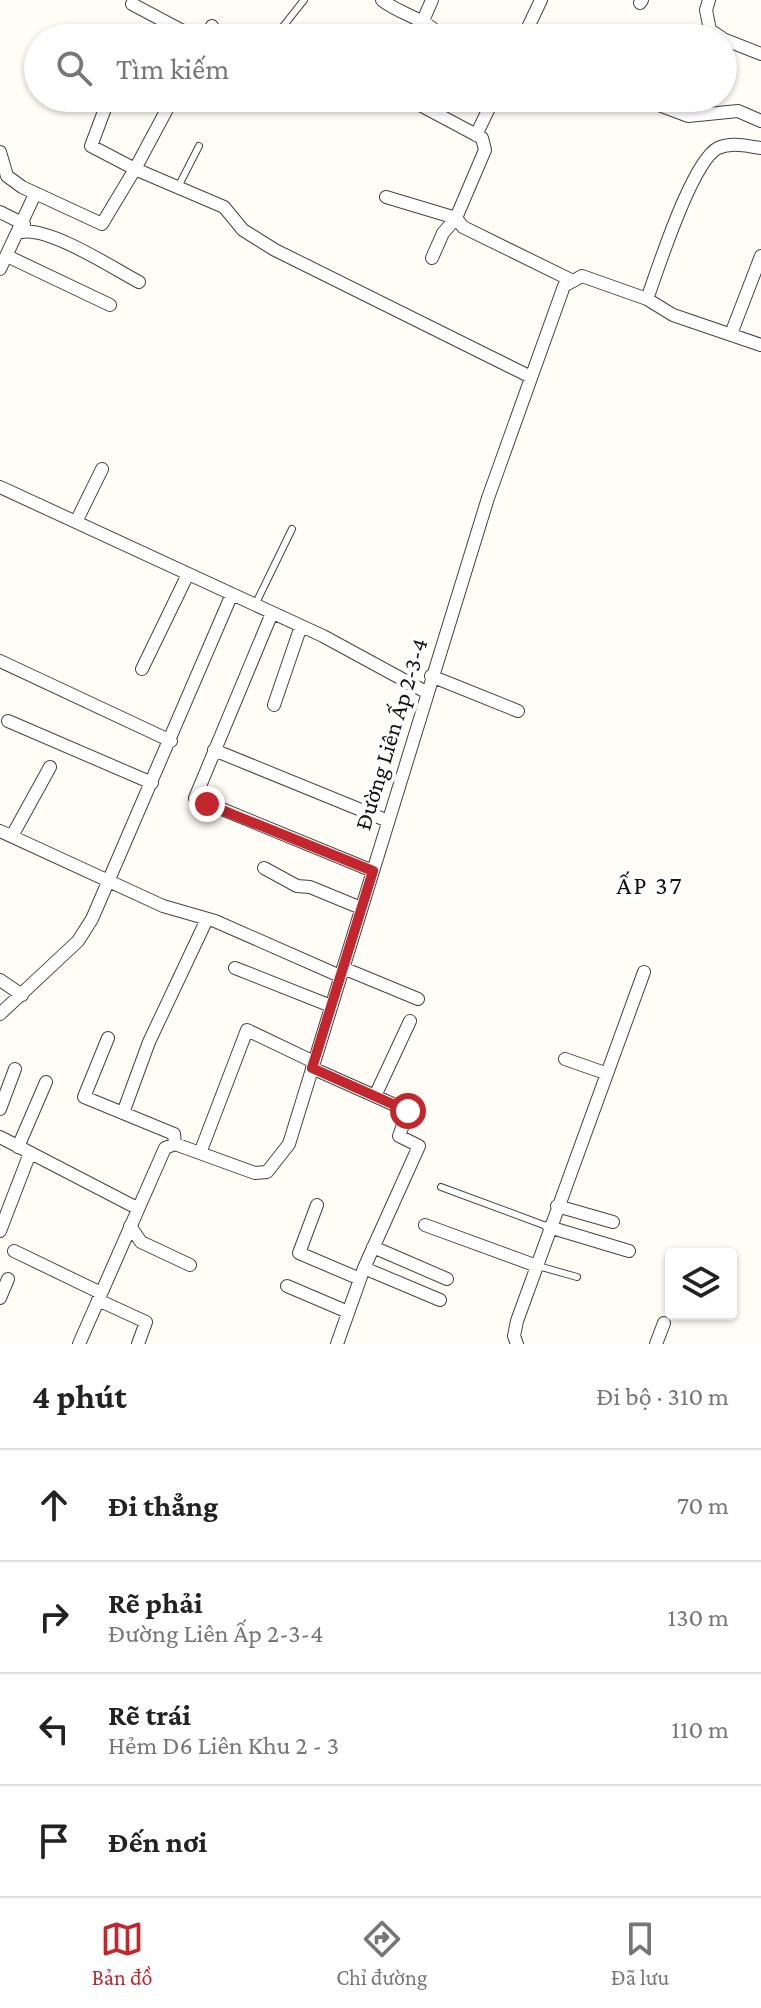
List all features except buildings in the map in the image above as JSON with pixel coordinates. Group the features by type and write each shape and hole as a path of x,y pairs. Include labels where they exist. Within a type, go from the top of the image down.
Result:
{"street":[{"path":"382,0 422,23 432,0"},
{"path":"530,24 541,0"},
{"path":"709,0 706,10 709,24"},
{"path":"132,4 170,24"},
{"path":"737,44 761,54"},
{"path":"737,111 761,121"},
{"path":"104,112 91,146 149,178 224,207 243,230 275,250 531,377"},
{"path":"0,152 7,176 35,194 102,224 166,112"},
{"path":"432,258 443,233 456,218 485,150 482,138 433,112"},
{"path":"476,135 487,112"},
{"path":"678,112 688,116 728,112"},
{"path":"647,299 694,176 714,150 730,144 761,148"},
{"path":"0,269 22,228 35,194"},
{"path":"386,197 456,218 463,227 573,281 582,276 647,299 686,320 761,345"},
{"path":"0,212 22,228 54,238 139,282"},
{"path":"7,256 110,305"},
{"path":"731,334 761,256"},
{"name":"Đường Liên Ấp 2-3-4","path":"123,1113 174,1134 175,1144 255,1173 267,1172 289,1144 431,676 531,377 564,286 573,281"},
{"path":"76,522 102,469"},
{"path":"0,487 301,626 426,692"},
{"path":"142,669 188,574"},
{"path":"0,1014 78,941 109,883 232,594"},
{"path":"272,613 195,798 373,871"},
{"path":"274,705 301,626"},
{"path":"0,661 171,741"},
{"path":"431,676 518,711"},
{"path":"8,721 152,783"},
{"path":"214,750 388,821"},
{"path":"50,767 6,834 163,906 207,919 418,999"},
{"path":"264,868 285,877 292,884 310,887 361,908"},
{"path":"108,1038 81,1096 123,1113 153,1033 207,919"},
{"path":"235,968 331,1006"},
{"path":"517,1344 517,1321 549,1227 644,972"},
{"path":"0,980 22,995"},
{"path":"375,1096 410,1021"},
{"path":"200,1153 247,1030 412,1112 399,1136 419,1146 362,1273 341,1343"},
{"path":"565,1059 605,1073"},
{"path":"0,1109 15,1069"},
{"path":"18,1147 46,1082"},
{"path":"0,1137 137,1208"},
{"path":"79,1344 157,1162 165,1148 175,1144"},
{"path":"0,1231 30,1153"},
{"path":"317,1205 299,1253 440,1300"},
{"path":"557,1206 613,1222"},
{"path":"425,1225 537,1266"},
{"path":"130,1226 141,1242 190,1265"},
{"path":"549,1227 629,1251"},
{"path":"373,1247 447,1279"},
{"path":"14,1251 146,1322 138,1344"},
{"path":"0,1298 8,1279"},
{"path":"287,1286 348,1312"},
{"path":"656,1344 664,1323"}],"lane":[{"path":"285,24 304,0"},
{"path":"178,187 199,146"},
{"path":"255,605 292,529"},
{"path":"441,1187 549,1227"},
{"path":"537,1266 577,1277"}],"district":[{"name":"ẤP 37","path":"650,885"}],"route":[{"path":"207,804 373,871 312,1068 408,1111"}]}
